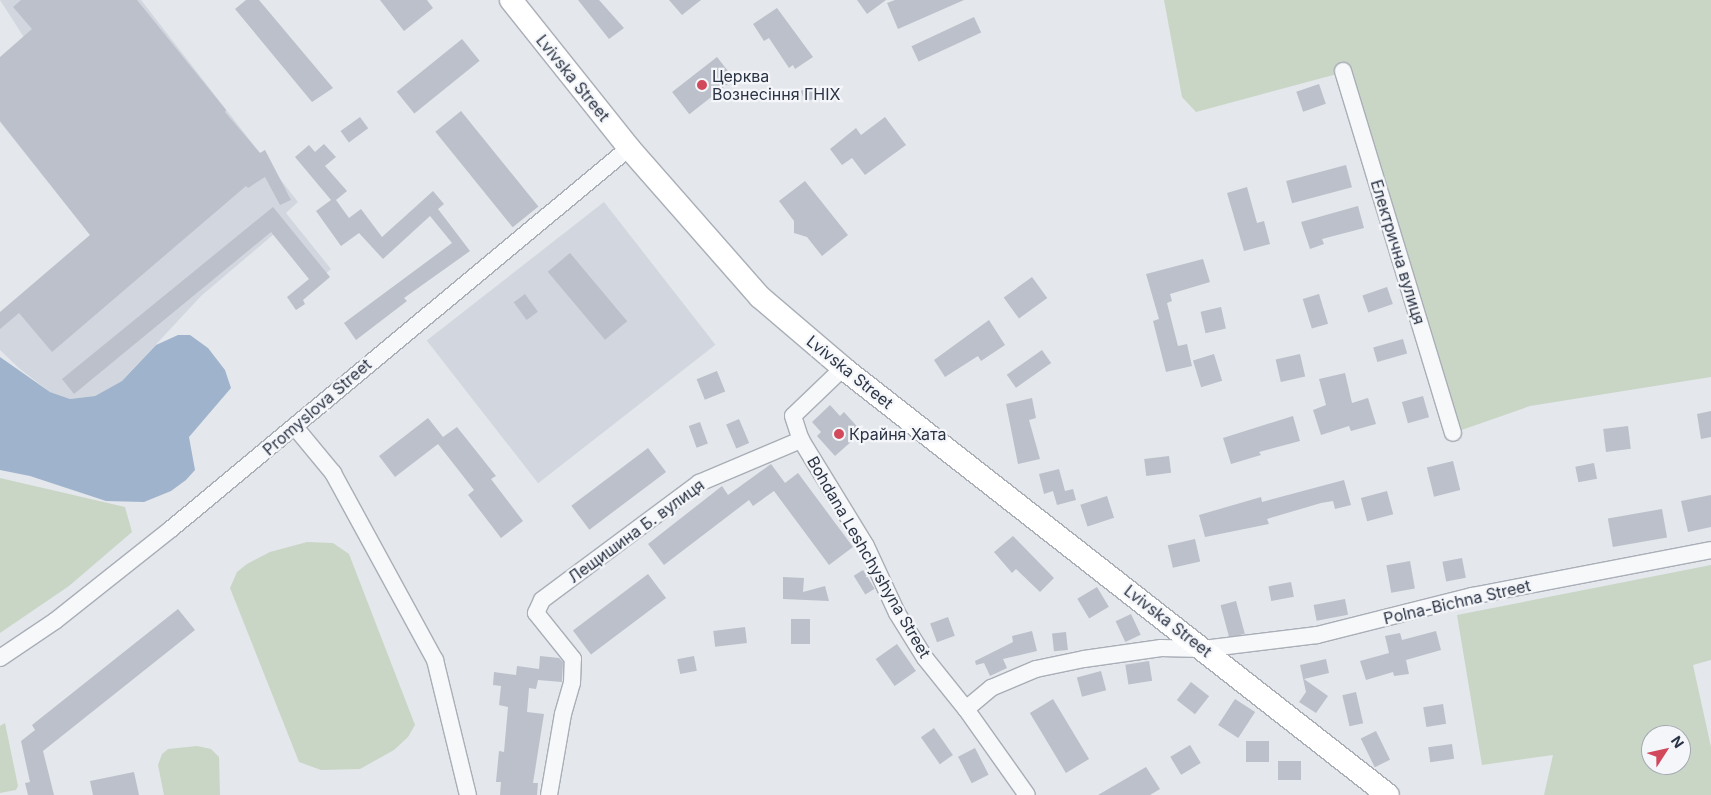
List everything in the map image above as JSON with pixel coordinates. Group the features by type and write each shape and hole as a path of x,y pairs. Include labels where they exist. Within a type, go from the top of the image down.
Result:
{"main road":[{"name":"Lvivska Street","path":"511,0 629,148 754,290 843,368 1203,648 1388,795"}],"street":[{"name":"Електрична вулиця","path":"1343,71 1453,433"},
{"name":"Promyslova Street","path":"0,658 94,591 295,427 366,364 629,148"},
{"name":"Bohdana Leshchyshyna Street","path":"843,368 793,416 801,440 866,546 897,613 925,658 966,709 1027,795"},
{"path":"295,427 333,472 435,660 468,795"},
{"name":"Лещишина Б. вулиця","path":"549,795 563,714 572,683 573,659 536,613 542,600 699,483 801,440"},
{"name":"Polna-Bichna Street","path":"1203,648 1317,635 1472,596 1711,550"},
{"path":"966,709 992,688 1036,669 1161,648 1203,648"}],"shaded area":[{"path":"0,0 141,0 298,202 286,213 331,269 313,284 274,234 201,296 122,381 95,396 70,399 50,392 20,369 0,350 0,322 90,235 0,122 0,76 32,50"},
{"path":"604,202 715,345 538,483 427,341"}],"green space":[{"path":"1164,0 1711,0 1711,377 1530,406 1453,433 1337,74 1196,112 1182,97"},
{"path":"0,478 125,507 132,532 69,586 0,633"},
{"path":"307,542 333,543 349,554 415,725 408,737 394,750 360,769 321,770 299,762 230,588 237,572 247,564 270,552"},
{"path":"1711,565 1711,660 1693,665 1711,747 1711,795 1544,795 1553,755 1482,765 1457,615"},
{"path":"5,723 18,786 16,790 0,793 0,726"},
{"path":"197,746 211,749 219,757 220,795 164,795 158,765 162,754 168,749"}],"water":[{"path":"178,335 190,335 208,348 225,370 231,388 189,437 195,470 186,480 171,491 144,502 106,501 30,476 0,470 0,357 50,392 70,399 95,396 122,381 156,345"}],"building":[{"path":"21,0 137,0 226,110 225,112 260,153 265,150 291,200 280,205 265,177 248,188 246,186 52,352 19,313 0,329 0,312 90,235 0,121 0,57 32,29 13,7"},
{"path":"246,0 259,0 333,88 312,102 235,9"},
{"path":"380,0 427,0 433,8 404,31"},
{"path":"578,0 599,0 624,28 609,39"},
{"path":"669,0 701,0 682,15"},
{"path":"857,0 886,0 867,14"},
{"path":"895,0 964,0 898,29 887,3"},
{"path":"777,8 813,57 795,69 793,65 789,68 769,38 764,41 753,24"},
{"path":"974,17 981,32 919,62 911,46"},
{"path":"462,39 480,61 414,114 397,92"},
{"name":"Церква Вознесіння ГНІХ","path":"717,57 734,79 689,114 672,92"},
{"path":"1319,84 1326,104 1303,112 1296,92"},
{"path":"814,86 818,97 805,102 801,91"},
{"path":"461,111 538,207 513,227 435,132"},
{"path":"360,117 368,128 349,142 341,131"},
{"path":"885,117 906,145 865,175 852,158 842,165 830,149 856,128 861,135"},
{"path":"324,144 336,157 325,166 347,191 336,200 349,218 361,209 382,237 433,191 444,204 438,209 470,251 404,298 407,301 356,340 344,323 452,243 430,216 383,259 359,233 341,246 316,211 331,200 295,157 309,145 315,152"},
{"path":"1346,165 1352,187 1292,203 1286,181"},
{"path":"805,181 848,235 822,256 807,237 794,233 794,221 779,201"},
{"path":"1247,187 1257,223 1264,221 1270,244 1244,251 1227,193"},
{"path":"1358,206 1364,228 1322,239 1324,244 1310,249 1301,222"},
{"path":"273,207 330,277 303,300 305,304 296,310 287,297 309,279 271,232 74,394 62,379"},
{"path":"570,253 627,321 605,340 548,272"},
{"path":"1203,259 1210,282 1170,294 1172,301 1167,303 1178,346 1187,344 1192,366 1166,372 1153,321 1159,319 1146,274"},
{"path":"1032,277 1047,298 1019,319 1004,298"},
{"path":"1387,287 1393,304 1368,312 1362,295"},
{"path":"525,294 538,312 527,320 514,302"},
{"path":"1319,294 1328,324 1312,329 1303,299"},
{"path":"1221,307 1226,328 1205,333 1201,312"},
{"path":"989,320 1005,345 981,361 978,356 945,377 934,360"},
{"path":"1403,339 1407,353 1377,362 1373,348"},
{"path":"1042,350 1051,363 1016,388 1007,375"},
{"path":"1214,354 1222,381 1201,387 1193,360"},
{"path":"1300,354 1305,376 1281,382 1276,360"},
{"path":"717,371 725,391 705,400 697,379"},
{"path":"1345,373 1352,403 1368,398 1376,424 1351,431 1349,426 1321,435 1313,410 1326,405 1319,379"},
{"path":"1423,396 1429,417 1408,423 1402,402"},
{"path":"1032,398 1036,418 1029,420 1040,459 1018,464 1006,404"},
{"name":"Крайня Хата","path":"830,405 840,416 844,412 862,432 835,456 817,436 821,432 812,422"},
{"path":"1711,411 1711,437 1701,439 1697,414"},
{"path":"1293,416 1300,441 1259,452 1261,455 1231,464 1223,438"},
{"path":"428,418 443,437 457,427 496,476 491,479 523,521 501,538 468,495 474,490 438,444 395,477 379,456"},
{"path":"739,419 749,443 736,448 726,424"},
{"path":"700,422 708,444 697,448 689,426"},
{"path":"1628,426 1631,449 1606,452 1603,429"},
{"path":"648,448 666,472 589,530 571,506"},
{"path":"1169,456 1171,473 1146,476 1144,459"},
{"path":"1453,461 1460,490 1434,497 1427,468"},
{"path":"1594,463 1597,479 1578,482 1575,467"},
{"path":"771,464 785,483 798,473 853,547 829,565 774,491 753,506 749,500 664,565 648,544 722,486 728,495"},
{"path":"1059,469 1065,491 1073,489 1076,500 1057,505 1053,491 1044,494 1039,474"},
{"path":"1344,480 1351,505 1335,509 1333,501 1321,503 1267,519 1269,524 1205,537 1199,515 1261,497 1262,502"},
{"path":"1387,491 1393,514 1367,521 1361,498"},
{"path":"1711,495 1711,527 1688,532 1681,501"},
{"path":"1107,496 1114,518 1087,527 1080,505"},
{"path":"1662,509 1667,538 1613,547 1608,519"},
{"path":"1013,536 1054,578 1040,592 1016,569 1012,573 994,552"},
{"path":"1195,539 1200,561 1173,568 1168,545"},
{"path":"1462,558 1466,578 1446,581 1442,562"},
{"path":"1410,561 1415,589 1391,593 1386,565"},
{"path":"863,570 875,589 865,594 854,576"},
{"path":"648,574 666,598 591,655 573,631"},
{"path":"783,577 804,578 803,592 825,586 829,601 783,599"},
{"path":"1291,582 1294,597 1271,601 1268,586"},
{"path":"1097,587 1109,607 1089,619 1077,599"},
{"path":"1345,599 1348,615 1317,621 1314,605"},
{"path":"1236,601 1245,634 1229,638 1221,605"},
{"path":"178,609 195,630 43,751 54,795 28,795 25,783 30,782 21,741 35,730 32,725"},
{"path":"1131,614 1141,635 1125,642 1116,621"},
{"path":"948,617 955,636 937,642 930,623"},
{"path":"791,619 810,619 810,644 791,644"},
{"path":"745,627 747,643 715,647 713,631"},
{"path":"1032,631 1037,651 1003,659 1007,668 990,676 984,663 976,665 975,661 1013,642 1012,636"},
{"path":"1436,631 1441,650 1406,660 1409,674 1394,676 1393,672 1366,680 1360,661 1389,653 1385,636 1400,633 1402,640"},
{"path":"1066,632 1068,650 1054,651 1052,633"},
{"path":"897,644 916,671 895,686 876,659"},
{"path":"540,656 559,658 563,662 562,682 538,680 536,689 529,688 527,712 544,714 533,783 538,783 537,795 500,795 501,782 496,782 499,751 504,752 508,707 499,705 501,686 493,685 494,672 516,675 517,666 539,669"},
{"path":"694,656 697,671 680,674 677,659"},
{"path":"1326,659 1329,673 1304,679 1328,696 1316,713 1299,702 1306,692 1300,665"},
{"path":"1149,661 1152,681 1128,685 1125,665"},
{"path":"1101,671 1106,690 1082,697 1077,677"},
{"path":"1191,682 1209,696 1195,714 1177,700"},
{"path":"1356,692 1363,723 1350,726 1342,695"},
{"path":"1053,699 1089,759 1066,773 1030,713"},
{"path":"1235,699 1255,712 1238,738 1218,725"},
{"path":"1443,704 1446,724 1426,727 1423,707"},
{"path":"934,728 953,755 940,764 921,737"},
{"path":"1376,731 1390,760 1375,767 1361,738"},
{"path":"1246,741 1269,741 1269,762 1246,762"},
{"path":"1452,744 1454,759 1430,762 1428,747"},
{"path":"1190,745 1201,763 1181,775 1170,757"},
{"path":"975,748 989,775 972,783 958,757"},
{"path":"1278,761 1301,761 1301,780 1278,780"},
{"path":"1146,767 1160,789 1150,795 1098,795"},
{"path":"134,772 139,795 93,795 90,781"}],"place":[{"name":"Церква Вознесіння ГНІХ","path":"702,85"},
{"name":"Крайня Хата","path":"839,434"}]}
